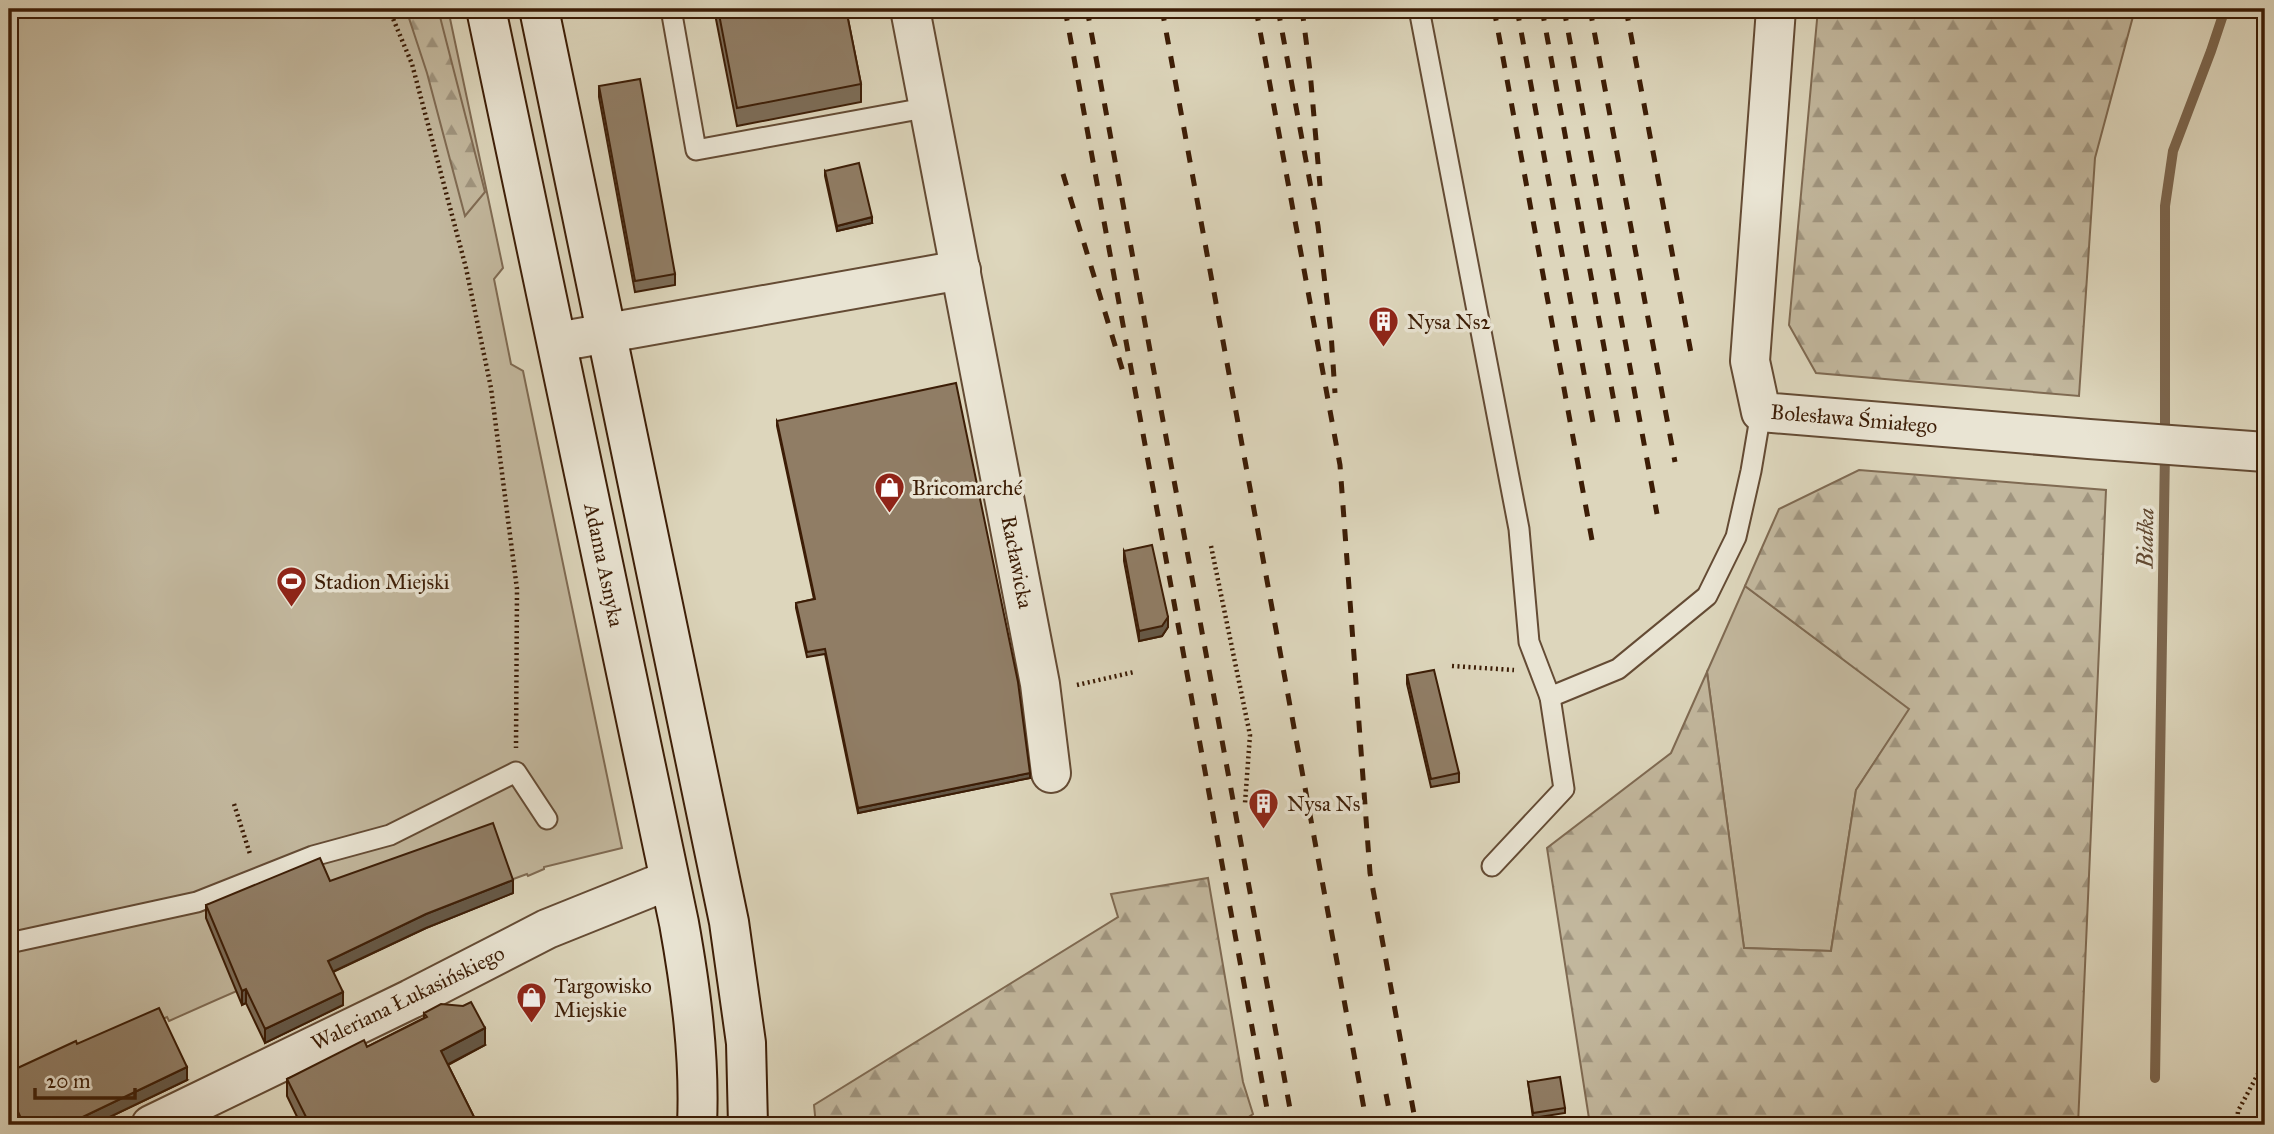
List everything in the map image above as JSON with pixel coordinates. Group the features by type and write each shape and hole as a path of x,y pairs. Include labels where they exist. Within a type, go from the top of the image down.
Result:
{"street":[{"name":"Adama Asnyka","path":"486,9 679,923 688,976 697,1063 697,1125"},
{"path":"540,9 729,922 746,1043 748,1125"},
{"name":"Racławicka","path":"910,9 1042,693 1051,774"},
{"name":"Bolesława Śmiałego","path":"1776,9 1750,361 1761,411 2265,452"},
{"path":"557,342 961,270"},
{"name":"Waleriana Łukasińskiego","path":"151,1125 411,999 547,929 669,880"}],"lane":[{"path":"671,9 696,150 930,107"},
{"path":"1419,9 1519,529 1530,642 1550,697 1564,789 1492,866"},
{"path":"1550,697 1618,669 1707,596 1736,537 1752,471 1761,411"},
{"path":"9,943 197,902 313,856 390,835 516,772 548,819"}],"path":[{"path":"389,9 412,64 467,268 491,388 517,589 516,772"},
{"path":"1211,545 1250,735 1245,803"},
{"path":"1452,666 1533,671 1550,697"},
{"path":"1042,693 1134,672"},
{"path":"234,804 258,878"},
{"path":"2237,1125 2238,1111 2265,1061"}],"green space":[{"name":"Stadion Miejski","path":"9,9 448,9 503,268 494,279 511,364 523,371 622,848 544,867 528,876 527,874 437,908 169,1021 167,1017 9,1085"},
{"path":"406,9 438,9 485,192 465,216 427,73"},
{"path":"1818,9 2135,9 2095,158 2079,396 1816,373 1789,325"},
{"path":"1859,470 2106,490 2078,1125 1590,1125 1547,848 1671,753 1707,672 1744,948 1831,951 1856,790 1909,709 1745,586 1779,509"},
{"path":"1745,586 1910,709 1856,790 1831,951 1744,948 1707,672"},
{"path":"1208,878 1243,1082 1253,1114 1237,1125 816,1125 814,1105 1118,917 1111,894"}],"building":[{"path":"718,9 846,9 861,84 737,108"},
{"path":"640,79 675,274 635,281 599,86"},
{"path":"859,163 872,217 837,226 825,171"},
{"name":"Bricomarché","path":"956,383 1018,682 1030,773 858,808 825,649 807,652 796,603 815,599 777,421"},
{"path":"1152,545 1168,617 1162,626 1139,631 1124,551"},
{"path":"1434,670 1459,773 1431,779 1407,675"},
{"path":"493,823 513,880 426,914 328,961 343,992 265,1029 246,989 242,991 206,905 320,858 330,881"},
{"path":"471,1002 485,1028 441,1051 478,1125 310,1125 287,1079 364,1040 367,1047 427,1017 424,1013 441,1004 463,1006"},
{"path":"159,1008 187,1067 66,1125 24,1125 9,1092 9,1072 76,1041 77,1044"},
{"path":"1560,1077 1565,1108 1533,1113 1528,1082"}],"waterway":[{"name":"Białka","path":"2165,437 2165,206 2173,151 2225,9"},
{"name":"Białka","path":"2155,1078 2165,452"}],"railway":[{"path":"1065,9 1270,1125"},
{"path":"1087,9 1293,1125"},
{"path":"1162,9 1367,1125"},
{"path":"1256,9 1340,465 1370,873 1416,1125"},
{"path":"1278,9 1318,226 1335,393"},
{"path":"1302,9 1320,186"},
{"path":"1494,9 1594,551"},
{"path":"1517,9 1595,433"},
{"path":"1542,9 1619,429"},
{"path":"1564,9 1657,514"},
{"path":"1590,9 1675,462"},
{"path":"1626,9 1692,358"},
{"path":"1063,174 1124,375"},
{"path":"1386,1094 1392,1125"}],"place":[{"name":"Nysa Ns2","path":"1384,349"},
{"name":"Bricomarché","path":"889,515"},
{"name":"Stadion Miejski","path":"291,609"},
{"name":"Nysa Ns","path":"1264,831"},
{"name":"Targowisko Miejskie","path":"531,1025"}]}
